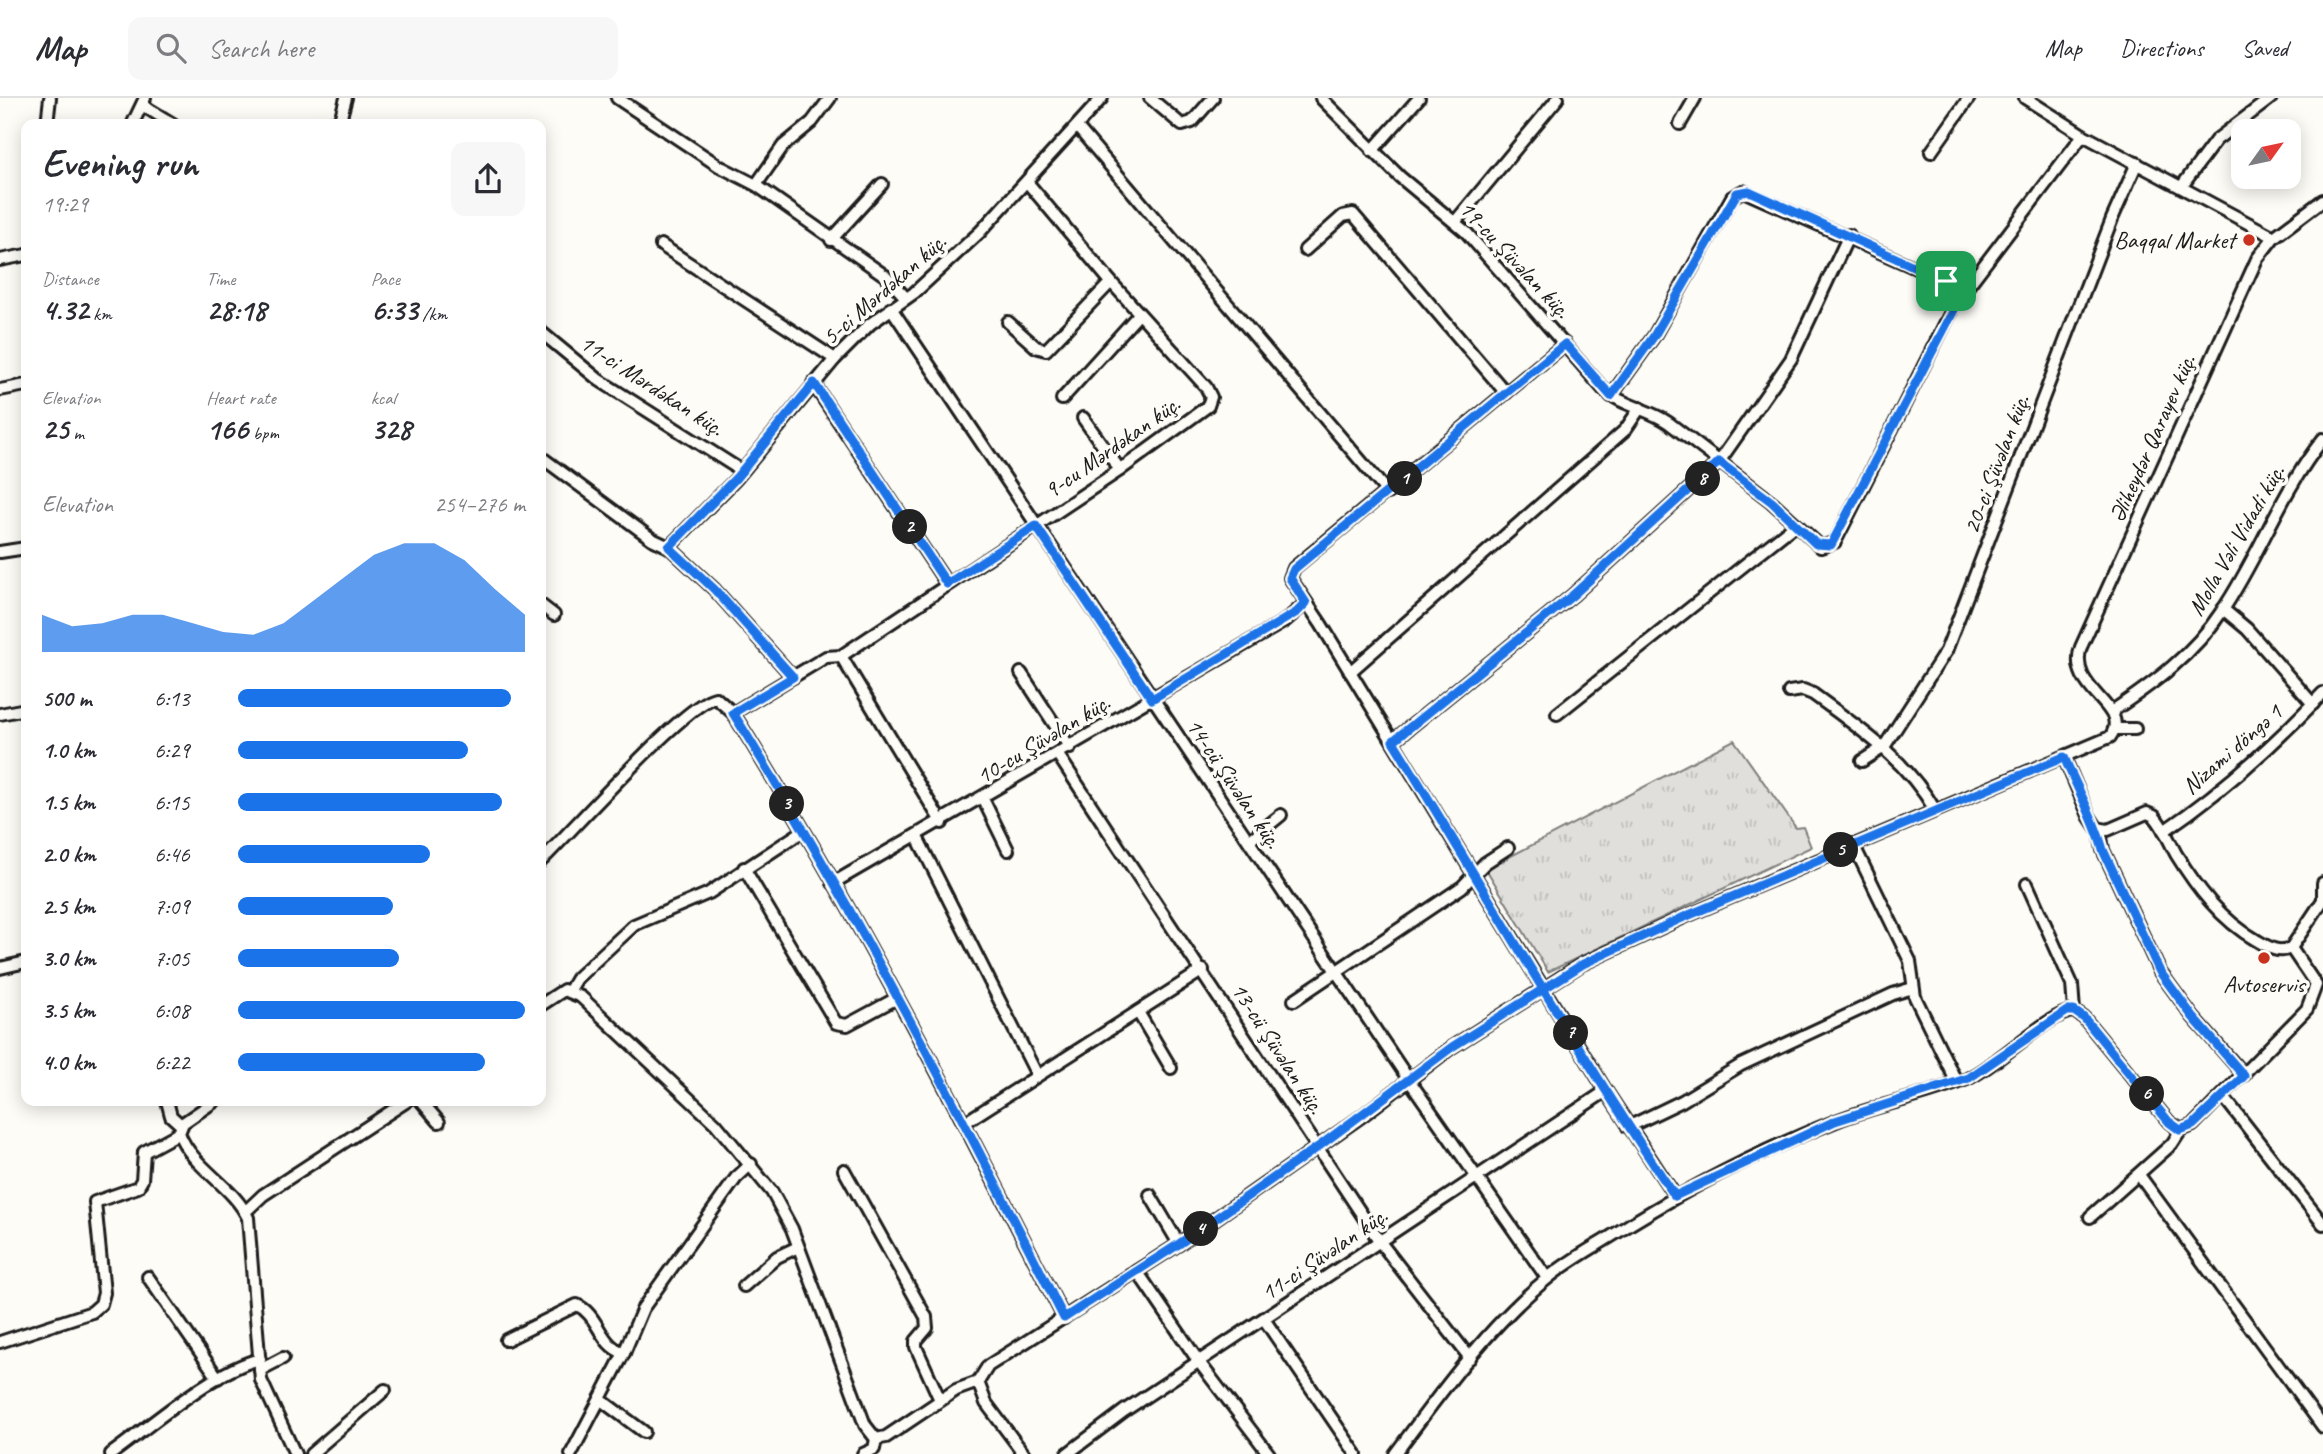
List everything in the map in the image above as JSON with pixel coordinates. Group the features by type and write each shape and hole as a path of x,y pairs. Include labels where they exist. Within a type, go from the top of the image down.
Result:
{"street":[{"path":"48,119 50,98"},
{"path":"340,119 345,98"},
{"path":"617,98 719,166 756,185 887,277 906,298"},
{"path":"756,185 783,146 812,122 830,98"},
{"name":"5-ci Mərdəkan küç.","path":"669,547 742,471 835,359 870,324 906,298 980,232 1078,128 1102,98"},
{"path":"1150,98 1182,125 1192,122 1213,98"},
{"name":"19-cu Şüvəlan küç.","path":"1321,98 1372,151 1455,222 1611,396 1669,423 1821,547 1835,542 1956,302 2083,135"},
{"path":"1372,151 1419,98"},
{"path":"1455,222 1558,98"},
{"path":"1680,124 1695,98"},
{"path":"1931,152 1969,98"},
{"path":"2025,98 2083,135 2274,237"},
{"path":"2182,186 2216,140 2271,98"},
{"path":"135,119 143,102 166,119"},
{"path":"1078,128 1388,493"},
{"name":"20-ci Şüvəlan küç.","path":"1862,761 1884,747 1946,651 2107,232 2137,163"},
{"name":"9-cu Mərdəkan küç.","path":"733,713 826,657 841,656 1121,470 1210,402 1206,387 1111,282 1027,182"},
{"path":"831,240 882,184"},
{"path":"1611,396 1654,336 1737,193 1749,191 1965,289"},
{"name":"Əliheydər Qarayev küç.","path":"2111,712 2079,672 2078,656 2257,259 2274,237 2323,200"},
{"path":"1305,250 1343,216 1353,214 1506,393"},
{"path":"1393,741 1573,595 1719,462 1791,359 1849,235"},
{"path":"661,245 835,359"},
{"path":"0,260 21,256"},
{"path":"1008,322 1036,347 1046,350 1111,282"},
{"name":"14-cü Şüvəlan küç.","path":"891,308 1409,1080 1547,1278"},
{"path":"1062,398 1139,313"},
{"name":"11-ci Mərdəkan küç.","path":"546,336 599,380 742,471"},
{"path":"1565,344 1291,573 1292,584 1393,741 1628,1127 1675,1196"},
{"path":"814,383 947,584"},
{"path":"0,390 21,386"},
{"path":"1350,672 1625,430 1640,408"},
{"path":"1083,418 1121,470"},
{"name":"Molla Vəli Vidadi küç.","path":"2111,712 2141,694 2179,661 2223,609 2284,495 2323,439"},
{"path":"546,461 652,539 669,547 714,589 793,677"},
{"path":"1557,714 1796,524"},
{"path":"0,552 21,549"},
{"name":"10-cu Şüvəlan küç.","path":"833,883 942,823 1285,621 1306,603"},
{"path":"546,609 554,615"},
{"path":"2223,609 2247,629 2313,704"},
{"path":"841,656 942,823"},
{"path":"1021,673 1070,748"},
{"path":"1789,692 1803,690 1813,694 1884,747 1916,780 1935,810"},
{"name":"Nizami döngə 1","path":"2164,831 2221,791 2281,737 2323,693"},
{"path":"546,856 650,749 703,701 716,698 733,713 897,998 1064,1318"},
{"path":"0,714 21,710"},
{"path":"2111,712 2115,729"},
{"path":"2115,729 2135,729"},
{"path":"863,1454 962,1386 978,1382 988,1366 1179,1244 1544,987 1614,948 1935,810 2106,740 2115,729"},
{"name":"13-cü Şüvəlan küç.","path":"1058,755 1203,970 1380,1242 1470,1358"},
{"path":"2064,757 2089,816 2101,830 2103,850 2160,972 2186,1010 2244,1076"},
{"path":"983,799 1008,850"},
{"path":"2101,830 2147,813 2154,816 2201,891 2229,921 2274,950 2291,948"},
{"path":"1249,841 1281,815"},
{"path":"570,990 577,978 634,925 691,903 803,831"},
{"path":"917,837 1037,1075"},
{"path":"1853,845 1910,961 1913,988 1957,1083"},
{"path":"1294,1000 1462,887 1508,848"},
{"path":"744,868 836,1023 847,1025 897,998"},
{"path":"2291,948 2311,913 2323,900 2323,883"},
{"path":"2027,884 2072,984 2075,995 2074,1011"},
{"path":"2180,1130 2193,1125 2307,1009 2319,986 2291,948"},
{"path":"0,968 21,963"},
{"path":"964,1123 1203,970"},
{"path":"1628,1127 1682,1101 1741,1065 1892,994 1913,988"},
{"path":"546,1001 559,992 570,990 581,997 660,1070 751,1164 780,1205 865,1425 876,1447"},
{"path":"1395,1454 1470,1358 1547,1278 1675,1196 1835,1121 1957,1083 1991,1066 2061,1013 2074,1011 2090,1024 2169,1122 2180,1130"},
{"path":"1138,1012 1171,1068"},
{"name":"11-ci Şüvəlan küç.","path":"1067,1454 1109,1422 1606,1091"},
{"path":"2223,1096 2323,1224"},
{"path":"168,1106 188,1148 245,1212 251,1236 260,1365 268,1399 295,1454"},
{"path":"0,1342 92,1311 101,1304 104,1293 95,1202 138,1187 142,1180 144,1152 209,1106"},
{"path":"245,1212 263,1195 399,1106"},
{"path":"425,1106 439,1122"},
{"path":"2090,1217 2179,1137 2180,1130"},
{"path":"571,1454 601,1400 643,1308 736,1178 751,1164"},
{"path":"844,1170 926,1317 927,1328 916,1341 916,1346 940,1400"},
{"path":"2139,1175 2323,1427"},
{"path":"1150,1195 1179,1244"},
{"path":"744,1286 777,1257 798,1247"},
{"path":"1138,1271 1199,1362 1269,1454"},
{"path":"148,1277 218,1378"},
{"path":"506,1340 577,1305 585,1308 608,1345 624,1353"},
{"path":"1264,1319 1356,1454"},
{"path":"111,1454 240,1365 260,1365 283,1359"},
{"path":"978,1382 986,1403 1024,1454"},
{"path":"311,1454 385,1390"},
{"path":"601,1400 643,1432"}],"green space":[{"path":"1734,740 1796,828 1803,827 1811,847 1548,972 1486,869"}],"place":[{"name":"Baqqal Market","path":"2249,240"},
{"name":"Avtoservis","path":"2264,958"}],"route":[{"path":"1946,281 1749,191 1737,193 1732,197 1654,336 1611,396 1565,344 1294,569 1290,578 1292,584 1306,603 1297,612 1152,699 1036,526 947,584 814,383 736,478 678,541 669,547 714,589 779,658 793,677 733,713 857,923 1064,1318 1179,1244 1318,1147 1452,1047 1544,987 1583,964 1682,918 2064,757 2089,816 2101,830 2103,850 2149,953 2174,994 2244,1076 2193,1125 2180,1130 2169,1122 2084,1018 2074,1011 2067,1011 1991,1066 1969,1078 1835,1121 1675,1196 1606,1091 1544,987 1393,741 1573,595 1719,462 1784,512 1816,544 1826,547 1835,542 1965,289 1946,281"}]}
